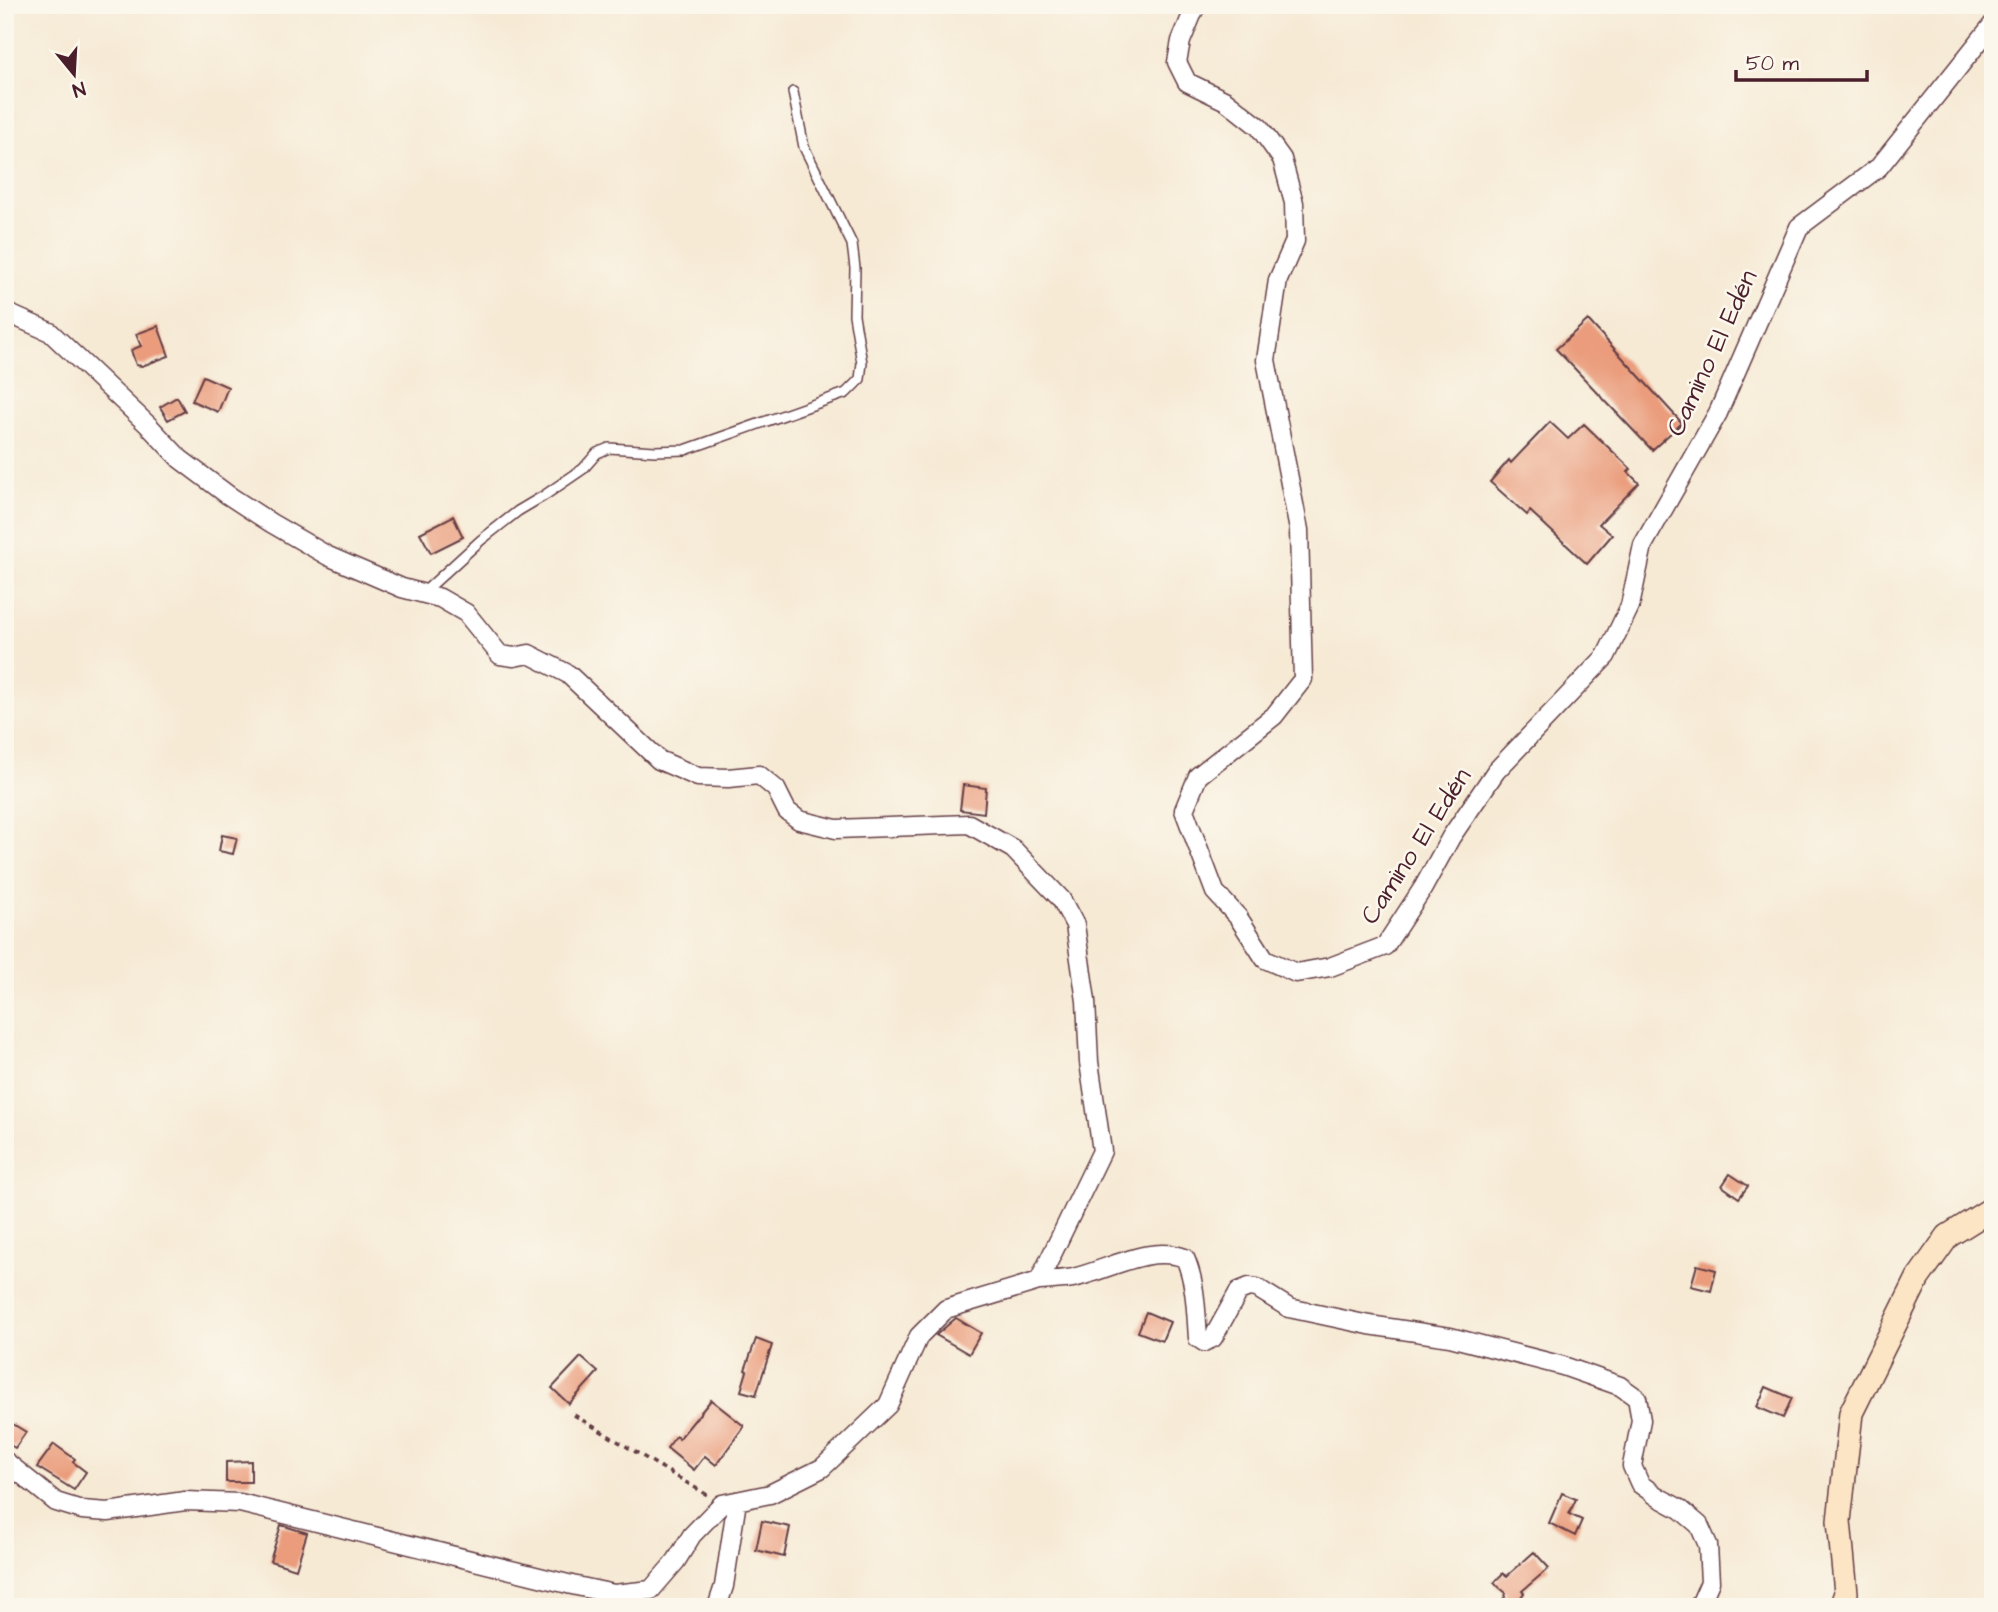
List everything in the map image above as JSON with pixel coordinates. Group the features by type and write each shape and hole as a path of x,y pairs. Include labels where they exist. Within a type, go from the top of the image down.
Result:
{"street":[{"name":"Camino El Edén","path":"1196,5 1181,41 1177,62 1187,82 1226,101 1259,127 1282,159 1294,204 1295,241 1278,281 1266,360 1299,530 1303,679 1274,716 1198,776 1184,810 1215,891 1238,918 1265,959 1296,974 1331,967 1385,946 1423,888 1451,837 1496,771 1606,656 1630,607 1643,545 1717,413 1800,227 1880,167 1993,24"},
{"path":"5,312 50,332 180,459 228,495 328,556 370,577 440,598 466,613 500,655 514,657 529,653 568,674 659,760 698,777 759,775 776,789 787,811 799,820 835,829 969,824 1013,849 1061,899 1075,925 1086,1001 1089,1062 1102,1151 1040,1280"},
{"path":"1841,1607 1846,1593 1839,1521 1851,1413 1918,1278 1948,1236 1993,1208"},
{"path":"640,1607 692,1535 729,1502 770,1494 822,1468 888,1405 919,1335 946,1309 1040,1280 1072,1278 1151,1255 1173,1253 1185,1258 1189,1268 1195,1296 1198,1338 1204,1342 1213,1338 1239,1291 1249,1287 1257,1288 1289,1308 1369,1325 1450,1337 1563,1366 1620,1386 1637,1398 1641,1420 1632,1466 1640,1484 1680,1509 1699,1525 1708,1545 1710,1582 1699,1607"},
{"path":"5,1461 56,1502 82,1510 108,1512 185,1501 240,1503 614,1594 652,1590"},
{"path":"717,1607 724,1586 729,1502"}],"lane":[{"path":"423,593 518,510 583,469 597,453 609,448 655,452 685,450 846,393 860,379 862,363 854,316 855,268 852,244 804,147 793,92"}],"path":[{"path":"575,1415 729,1502"}],"building":[{"path":"1588,320 1682,423 1652,450 1556,349"},
{"path":"158,326 169,356 142,366 136,365 131,350 141,346 136,334"},
{"path":"203,376 228,387 218,412 192,401"},
{"path":"177,397 185,411 168,420 160,407"},
{"path":"1550,422 1568,439 1584,424 1631,469 1628,472 1639,483 1599,524 1612,535 1587,564 1530,511 1527,515 1490,482 1509,460 1511,463"},
{"path":"453,516 463,537 431,553 420,533"},
{"path":"963,785 986,788 984,813 960,810"},
{"path":"222,835 237,838 233,854 219,851"},
{"path":"1730,1174 1748,1186 1739,1198 1722,1186"},
{"path":"1697,1265 1716,1270 1711,1291 1691,1286"},
{"path":"1146,1312 1170,1322 1162,1341 1138,1332"},
{"path":"956,1318 981,1333 969,1354 936,1335"},
{"path":"756,1339 772,1345 756,1395 741,1391"},
{"path":"581,1357 598,1372 569,1404 552,1388"},
{"path":"1766,1387 1792,1398 1783,1418 1757,1407"},
{"path":"711,1400 744,1426 716,1465 705,1456 694,1470 667,1448 676,1436 679,1439"},
{"path":"13,1424 26,1432 15,1448 5,1442 5,1435"},
{"path":"54,1444 75,1459 73,1462 86,1472 74,1490 37,1467"},
{"path":"251,1461 251,1482 226,1482 226,1462"},
{"path":"1562,1493 1576,1499 1569,1514 1582,1520 1575,1536 1549,1523"},
{"path":"762,1521 790,1527 784,1557 756,1550"},
{"path":"281,1525 307,1533 296,1569 270,1561"},
{"path":"1534,1552 1549,1568 1522,1591 1524,1593 1513,1607 1502,1607 1506,1593 1494,1583 1503,1573 1507,1576"}]}
